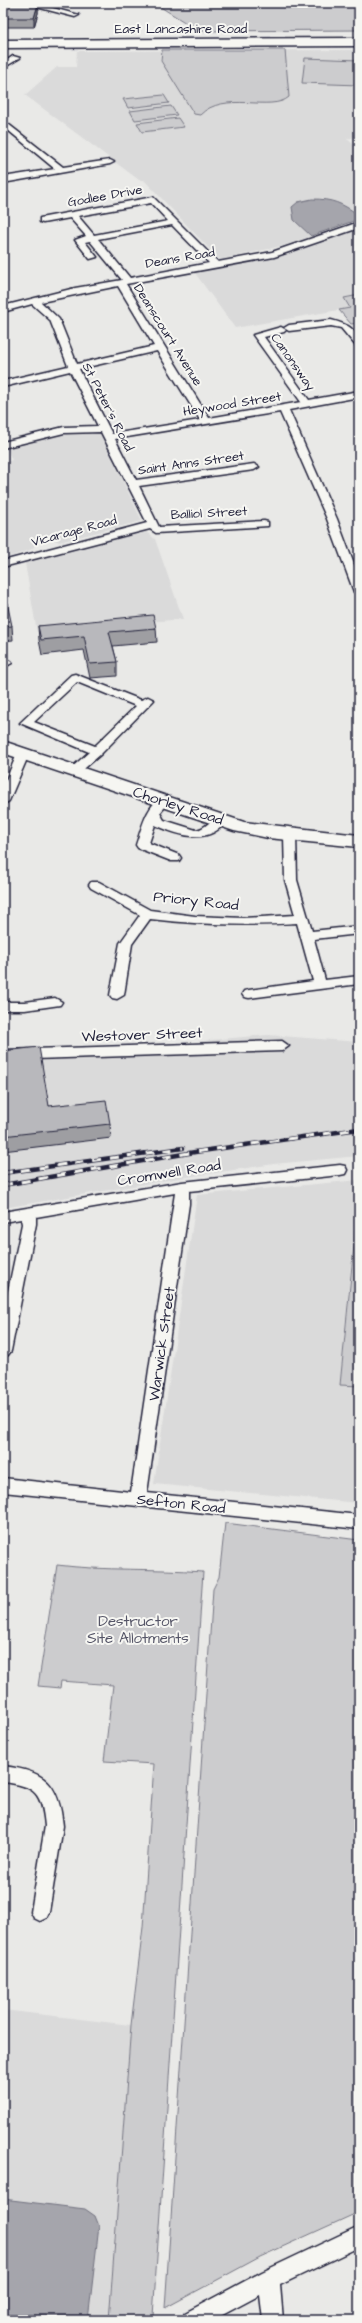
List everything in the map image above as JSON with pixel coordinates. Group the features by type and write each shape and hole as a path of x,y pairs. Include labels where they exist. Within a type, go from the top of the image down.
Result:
{"main road":[{"name":"East Lancashire Road","path":"3,37 359,37"},
{"name":"East Lancashire Road","path":"3,44 359,42"},
{"name":"Chorley Road","path":"3,747 74,771 159,807 241,827 359,841"}],"street":[{"path":"25,3 75,15"},
{"path":"3,66 16,58"},
{"path":"3,122 61,170"},
{"path":"3,180 110,162"},
{"name":"Godlee Drive","path":"43,220 154,200 216,266"},
{"name":"Deanscourt Avenue","path":"72,215 92,238 124,281 206,422"},
{"path":"102,251 91,255 79,240 175,222"},
{"name":"Deans Road","path":"3,309 124,281 216,266 283,251 359,225"},
{"name":"St Peter's Road","path":"34,301 54,319 73,367 154,528"},
{"name":"Canonsway","path":"307,404 258,335 285,329 331,323 344,326 359,344"},
{"path":"3,384 161,347"},
{"name":"Heywood Street","path":"3,445 64,430 107,433 206,422 284,409 359,394"},
{"path":"284,409 332,519 359,592"},
{"name":"Saint Anns Street","path":"132,484 254,467"},
{"name":"Balliol Street","path":"154,528 264,524"},
{"name":"Vicarage Road","path":"3,564 154,528"},
{"path":"74,771 97,751 146,702 75,677 26,723 97,751"},
{"path":"3,801 23,754"},
{"path":"159,807 142,845 175,858"},
{"path":"290,834 291,880 320,984"},
{"name":"Priory Road","path":"95,885 147,914 195,920 243,922 301,918"},
{"path":"117,995 126,944 147,914"},
{"path":"306,936 359,930"},
{"path":"249,994 359,980"},
{"path":"3,1006 25,1006 55,1002"},
{"name":"Westover Street","path":"3,1056 282,1046"},
{"name":"Cromwell Road","path":"3,1217 182,1187 340,1170"},
{"name":"Warwick Street","path":"138,1500 182,1204 182,1187"},
{"path":"3,1351 29,1224 28,1213"},
{"name":"Sefton Road","path":"3,1485 359,1522"},
{"path":"3,1774 29,1778 44,1792 54,1812 54,1826 40,1912"},
{"path":"192,2320 269,2278 359,2236"},
{"path":"269,2278 273,2320"}],"shaded area":[{"path":"359,50 359,136 347,139 359,149 359,220 286,245 220,260 144,180 139,180 25,95 57,67 76,67 77,51"},
{"path":"312,199 331,201 347,207 359,215 359,219 311,236 294,220 292,207 298,202"},
{"path":"359,230 359,295 344,298 350,308 235,328 195,273 287,254"},
{"path":"99,431 142,521 59,542 51,538 34,543 34,547 30,550 3,559 3,463 12,460 6,447 62,433"},
{"path":"146,532 155,539 183,619 37,632 25,563"},
{"path":"268,1035 359,1042 359,1156 274,1164 180,1178 3,1208 3,1061 102,1057 210,1040"},
{"path":"359,1180 340,1385 359,1386 359,1503 154,1484 197,1195"},
{"path":"3,2010 131,2025 109,2320 3,2320"},
{"path":"3,2199 85,2209 95,2216 99,2226 88,2320 3,2320"}],"green space":[{"path":"154,3 359,3 359,30 199,31"},
{"path":"162,50 285,50 289,97 281,101 271,103 222,104 210,108 200,115 194,114 161,61"},
{"path":"305,58 359,60 359,85 302,83"},
{"path":"164,95 169,103 128,108 123,99"},
{"path":"171,106 177,115 135,120 130,111"},
{"path":"178,118 184,127 142,132 137,123"},
{"path":"359,295 359,323 351,324 339,310 350,308 344,298"},
{"path":"359,1195 359,1386 340,1385"},
{"path":"225,1523 359,1540 359,2212 260,2257 165,2308 213,1589 219,1577"},
{"name":"Destructor Site Allotments","path":"57,1565 93,1568 203,1572 153,2316 145,2320 109,2320 131,2025 143,1927 154,1764 104,1761 113,1685 61,1681 60,1688 38,1686"}],"building":[{"path":"3,3 38,4 34,18 3,18"},
{"path":"3,602 7,602 12,626 3,627"},
{"path":"153,615 156,628 109,632 117,662 90,664 84,636 41,640 38,626"},
{"path":"39,1047 49,1106 106,1100 110,1124 3,1136 3,1051"}],"railway":[{"path":"3,1185 195,1152 359,1129"},
{"path":"3,1173 183,1148"}]}
